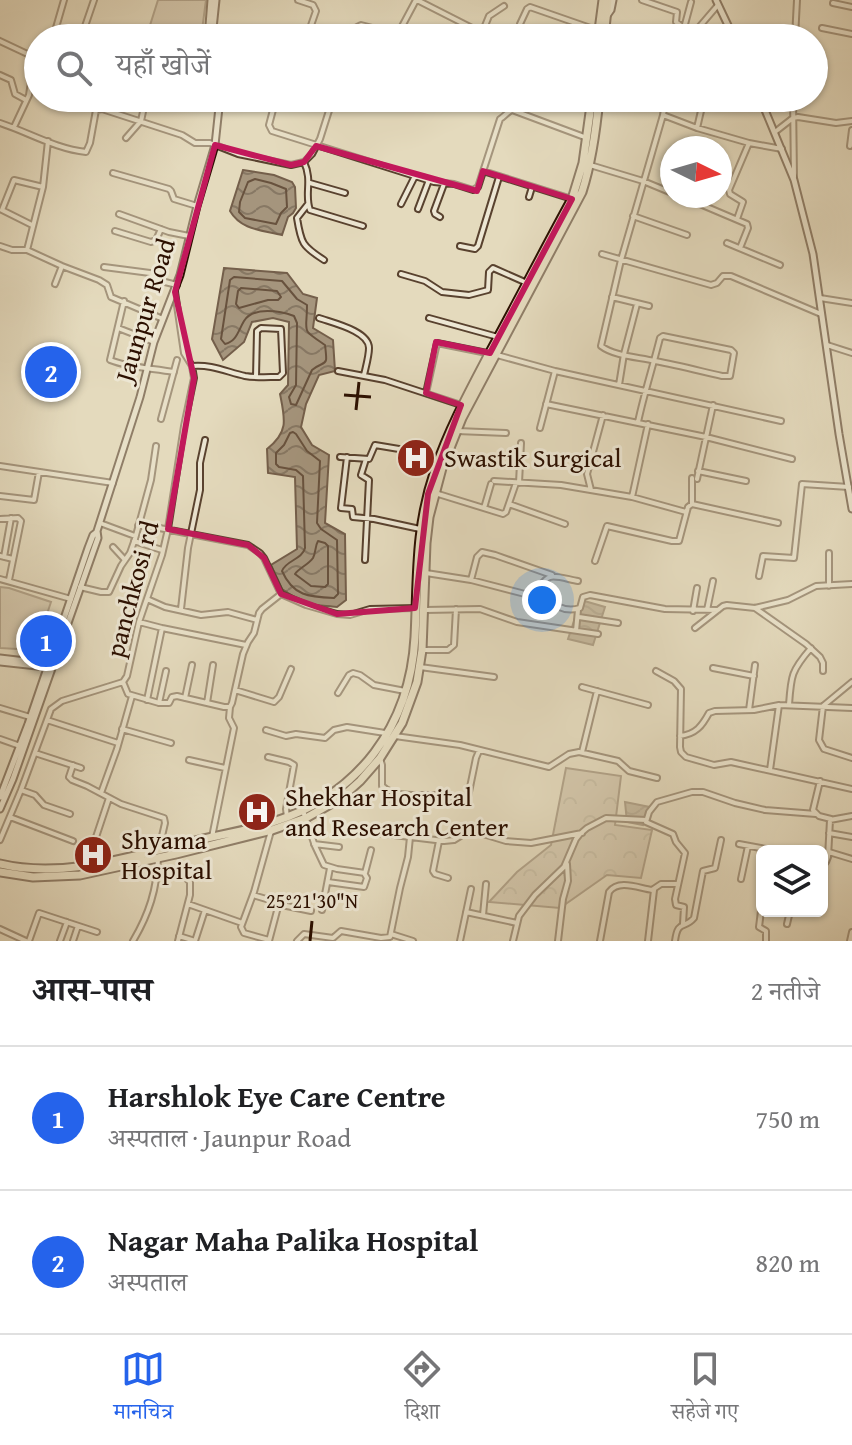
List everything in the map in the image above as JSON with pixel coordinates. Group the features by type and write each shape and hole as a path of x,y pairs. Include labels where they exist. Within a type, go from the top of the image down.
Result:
{"highway":[{"path":"603,24 606,0"},
{"path":"0,864 40,870 86,866 272,830 341,798 380,758 411,700 420,667 420,529 435,470 461,405 493,354 498,337 575,200 591,112"},
{"path":"0,872 33,877 80,875 304,814 353,777 391,735 406,691 413,657 429,517 435,493 457,431 493,354 575,200 590,165 598,112"}],"street":[{"path":"57,24 64,0"},
{"path":"85,24 93,0"},
{"path":"211,24 214,0"},
{"path":"298,0 313,5 316,11 311,24"},
{"path":"404,24 417,0 461,24"},
{"path":"642,0 677,12 676,22 682,24"},
{"path":"796,24 797,0"},
{"path":"685,24 691,2"},
{"path":"702,24 717,2"},
{"path":"717,2 727,24"},
{"path":"833,3 848,4"},
{"path":"486,24 489,16 504,6"},
{"path":"520,24 530,7 573,24"},
{"path":"828,29 852,34"},
{"path":"0,41 24,52"},
{"path":"0,75 11,80 15,94 24,99"},
{"path":"14,127 24,104"},
{"path":"0,123 31,136 86,152 96,112"},
{"path":"109,112 182,135 195,143 215,145 284,165 299,164 309,158 328,112"},
{"path":"126,138 141,121 143,112"},
{"name":"Jaunpur Road","path":"0,809 13,779 93,535 100,523 154,342 176,288 215,145 219,112"},
{"path":"272,112 269,125 272,131 415,176 473,190 476,190 500,119 509,112"},
{"path":"517,112 588,138"},
{"path":"638,422 645,392 654,361 660,338 663,336 734,353 730,376 726,377 654,361 603,349 601,346 621,260 664,112"},
{"path":"697,128 702,112"},
{"path":"766,112 794,180 813,254 852,509"},
{"path":"793,112 794,180"},
{"path":"663,115 749,143 782,149"},
{"path":"775,132 793,118 836,123 852,121"},
{"path":"850,146 852,130"},
{"path":"27,250 43,187 48,141"},
{"path":"737,219 743,202 729,190 749,143"},
{"path":"304,162 310,183 310,210 363,226"},
{"path":"590,165 660,188"},
{"path":"483,171 575,200"},
{"path":"113,173 169,189 174,199 197,206"},
{"path":"401,204 415,176"},
{"path":"460,246 475,249 478,246 499,177"},
{"path":"32,225 1,209 14,180 43,187"},
{"path":"418,209 429,180"},
{"path":"310,183 345,193"},
{"path":"440,217 434,211 444,184"},
{"path":"529,197 532,187"},
{"path":"308,204 297,218 303,244 324,260"},
{"path":"710,208 748,226 740,248"},
{"path":"119,214 189,236"},
{"path":"633,216 687,235"},
{"path":"115,231 151,242 156,240 161,229"},
{"path":"727,243 780,265"},
{"path":"0,246 27,250 99,280 107,285 111,297 163,319"},
{"path":"602,254 711,285 727,275 821,314"},
{"path":"55,284 62,266"},
{"path":"104,267 152,273 157,280 176,288"},
{"path":"401,274 425,281 442,292 469,295 488,290 489,272 493,268 527,283"},
{"name":"panchkosi rd","path":"46,722 51,709 62,701 123,682 127,676 139,622 168,529 194,378 192,366 184,353 176,288"},
{"path":"612,297 649,306"},
{"path":"820,298 852,303"},
{"path":"124,301 110,360 174,372"},
{"path":"619,385 637,304"},
{"path":"319,318 359,333 369,342 364,376"},
{"path":"429,318 498,337"},
{"path":"118,328 154,342"},
{"path":"192,366 213,367 256,377 282,376 281,329 261,328 257,331 256,377"},
{"path":"426,393 437,343 781,421"},
{"path":"827,345 852,353"},
{"path":"161,419 177,360"},
{"path":"338,371 385,380 461,405"},
{"path":"540,428 555,371"},
{"path":"546,404 648,424 792,459"},
{"path":"595,561 607,526 679,541 686,512 692,504 694,478 713,405"},
{"path":"591,490 587,474 603,415"},
{"path":"632,497 648,424"},
{"path":"457,431 506,433"},
{"path":"181,609 205,440"},
{"path":"435,493 503,514 518,483 521,443"},
{"path":"340,457 366,459 371,457 375,445 399,449"},
{"path":"80,587 109,592 135,539 151,480 156,446"},
{"path":"347,457 341,508 352,509 353,517 367,517 420,529"},
{"path":"365,560 369,480 361,475 366,459"},
{"path":"0,466 113,483"},
{"path":"698,471 746,481"},
{"path":"0,496 34,500 39,472"},
{"path":"484,508 493,482 561,485 632,497 686,512"},
{"path":"759,576 763,556 794,558 803,483 849,487"},
{"path":"509,504 565,524"},
{"path":"692,504 778,523"},
{"path":"11,518 2,557 13,559"},
{"path":"0,519 18,518 21,521 9,580"},
{"path":"100,523 163,551"},
{"path":"138,526 248,545 264,558 281,594 343,615 370,609 480,609 517,622 598,634"},
{"name":"Jaunpur Road","path":"73,599 98,538 97,531"},
{"path":"113,547 125,560"},
{"path":"471,580 477,557 482,552 555,577 578,581"},
{"path":"829,553 829,586"},
{"path":"423,573 471,580 524,594 533,594 545,581 555,577"},
{"path":"0,579 73,599"},
{"path":"707,610 713,581"},
{"path":"695,628 727,605 755,608 788,600 816,586 852,584"},
{"path":"693,611 697,588"},
{"path":"539,590 552,604 578,610"},
{"path":"212,837 234,728 229,718 230,707 243,654 262,609 281,594"},
{"path":"576,631 583,597 590,595 665,609 718,610"},
{"path":"147,599 165,607 206,615 228,612 257,620"},
{"path":"755,608 811,648 822,659 823,671"},
{"path":"422,650 448,650 454,645 456,609"},
{"path":"579,617 618,623"},
{"path":"139,622 246,645"},
{"path":"147,700 162,628"},
{"path":"789,705 792,673 811,648"},
{"path":"0,660 49,666"},
{"path":"185,698 192,665"},
{"path":"207,703 213,665"},
{"path":"749,710 755,665"},
{"path":"420,667 494,677"},
{"path":"713,668 754,676"},
{"path":"235,690 274,702 291,669"},
{"path":"159,703 166,671"},
{"path":"656,671 674,681 681,689 681,752 686,757 714,765 728,761 852,789"},
{"path":"338,693 353,673 374,685 406,691"},
{"path":"123,682 126,692 132,696 159,703 169,703 174,696 230,707"},
{"path":"852,682 823,706 819,740 829,752 852,758"},
{"path":"582,687 648,705"},
{"path":"842,706 843,688"},
{"path":"582,752 597,691"},
{"path":"101,794 132,696"},
{"path":"770,770 779,705"},
{"path":"680,736 690,735 700,728 711,712 779,705 852,708"},
{"path":"0,708 118,743"},
{"name":"Jaunpur Road","path":"0,797 32,718"},
{"path":"0,840 46,722"},
{"path":"266,730 286,736 296,734 325,738 334,730 347,727 460,745 549,767 569,754 582,752 615,760 629,771 657,778"},
{"path":"122,729 171,743"},
{"path":"0,739 20,746"},
{"path":"380,758 382,786 387,790 464,800 468,797 480,750"},
{"path":"35,753 81,768"},
{"path":"268,757 294,765 287,817"},
{"path":"189,760 225,768"},
{"path":"73,765 70,779 140,811 164,818 156,884 144,924 133,941"},
{"path":"0,774 8,777"},
{"path":"816,814 813,807 820,781"},
{"path":"21,790 35,795 44,805 70,814"},
{"path":"646,820 657,802 697,791 765,810 816,814 831,819 852,816"},
{"path":"86,866 109,798"},
{"path":"304,814 321,861 330,868 364,873"},
{"path":"10,817 73,841"},
{"path":"558,941 568,881 567,864 576,839 587,828 606,818 646,820 650,825 673,834 685,853 675,903 684,907 683,924"},
{"path":"828,855 831,819"},
{"path":"272,830 242,923 244,933 269,941 278,911 277,904"},
{"path":"352,830 439,841 454,840 470,830 506,841 531,843 582,833"},
{"path":"829,833 852,837"},
{"path":"297,941 304,934 333,938 341,931 386,940 391,934 410,837"},
{"path":"675,941 677,931 694,918 703,871 715,868 721,840"},
{"path":"439,841 433,871 448,878"},
{"path":"314,844 339,847"},
{"path":"739,844 756,848"},
{"path":"741,879 748,846"},
{"path":"364,873 371,850"},
{"path":"829,852 852,859"},
{"path":"513,941 519,916 535,895 567,864"},
{"path":"157,868 187,878 191,888 178,938 195,941 205,910"},
{"path":"322,910 330,868"},
{"path":"328,882 364,887 367,878 364,873"},
{"path":"483,915 486,884"},
{"path":"648,941 654,890 661,884 679,884"},
{"path":"600,941 611,888 619,885 654,890"},
{"path":"460,941 471,889"},
{"path":"253,895 311,911"},
{"path":"188,904 242,923"},
{"path":"466,912 517,923"},
{"path":"0,929 28,941 39,913 97,932"},
{"path":"760,917 759,927 766,931 766,941"},
{"path":"787,924 789,917"},
{"path":"60,941 67,922"},
{"path":"73,941 78,926"},
{"path":"850,941 852,932"},
{"path":"391,934 413,941"}],"highlighted area":[{"path":"215,145 291,165 304,162 316,146 477,191 483,171 572,199 490,353 436,342 426,393 461,405 428,494 415,608 337,614 281,594 264,558 248,545 168,529 194,378 175,292"}],"green space":[{"path":"158,0 206,0 203,24 150,24"},
{"path":"0,587 51,602 35,650 0,648"},
{"path":"566,768 621,776 615,825 652,830 641,878 607,875 560,908 489,902 517,872 551,845"}],"water":[{"path":"243,170 274,175 292,182 295,187 296,208 288,217 282,235 246,226 230,211"},
{"path":"224,268 287,273 303,294 317,298 313,328 333,340 335,371 319,375 306,404 301,427 312,445 329,455 325,523 345,534 346,600 337,607 305,604 282,589 271,565 297,549 295,477 268,473 267,449 279,437 284,424 280,394 288,385 289,322 273,318 252,322 244,342 223,360 212,339"},
{"path":"581,600 605,607 593,645 568,639"},
{"path":"625,802 650,807 643,825 627,822"}],"place":[{"name":"Nagar Maha Palika Hospital","path":"51,372"},
{"name":"Swastik Surgical","path":"416,458"},
{"name":"Harshlok Eye Care Centre","path":"46,641"},
{"name":"Shekhar Hospital and Research Center","path":"257,812"},
{"name":"Shyama Hospital","path":"93,855"}]}
